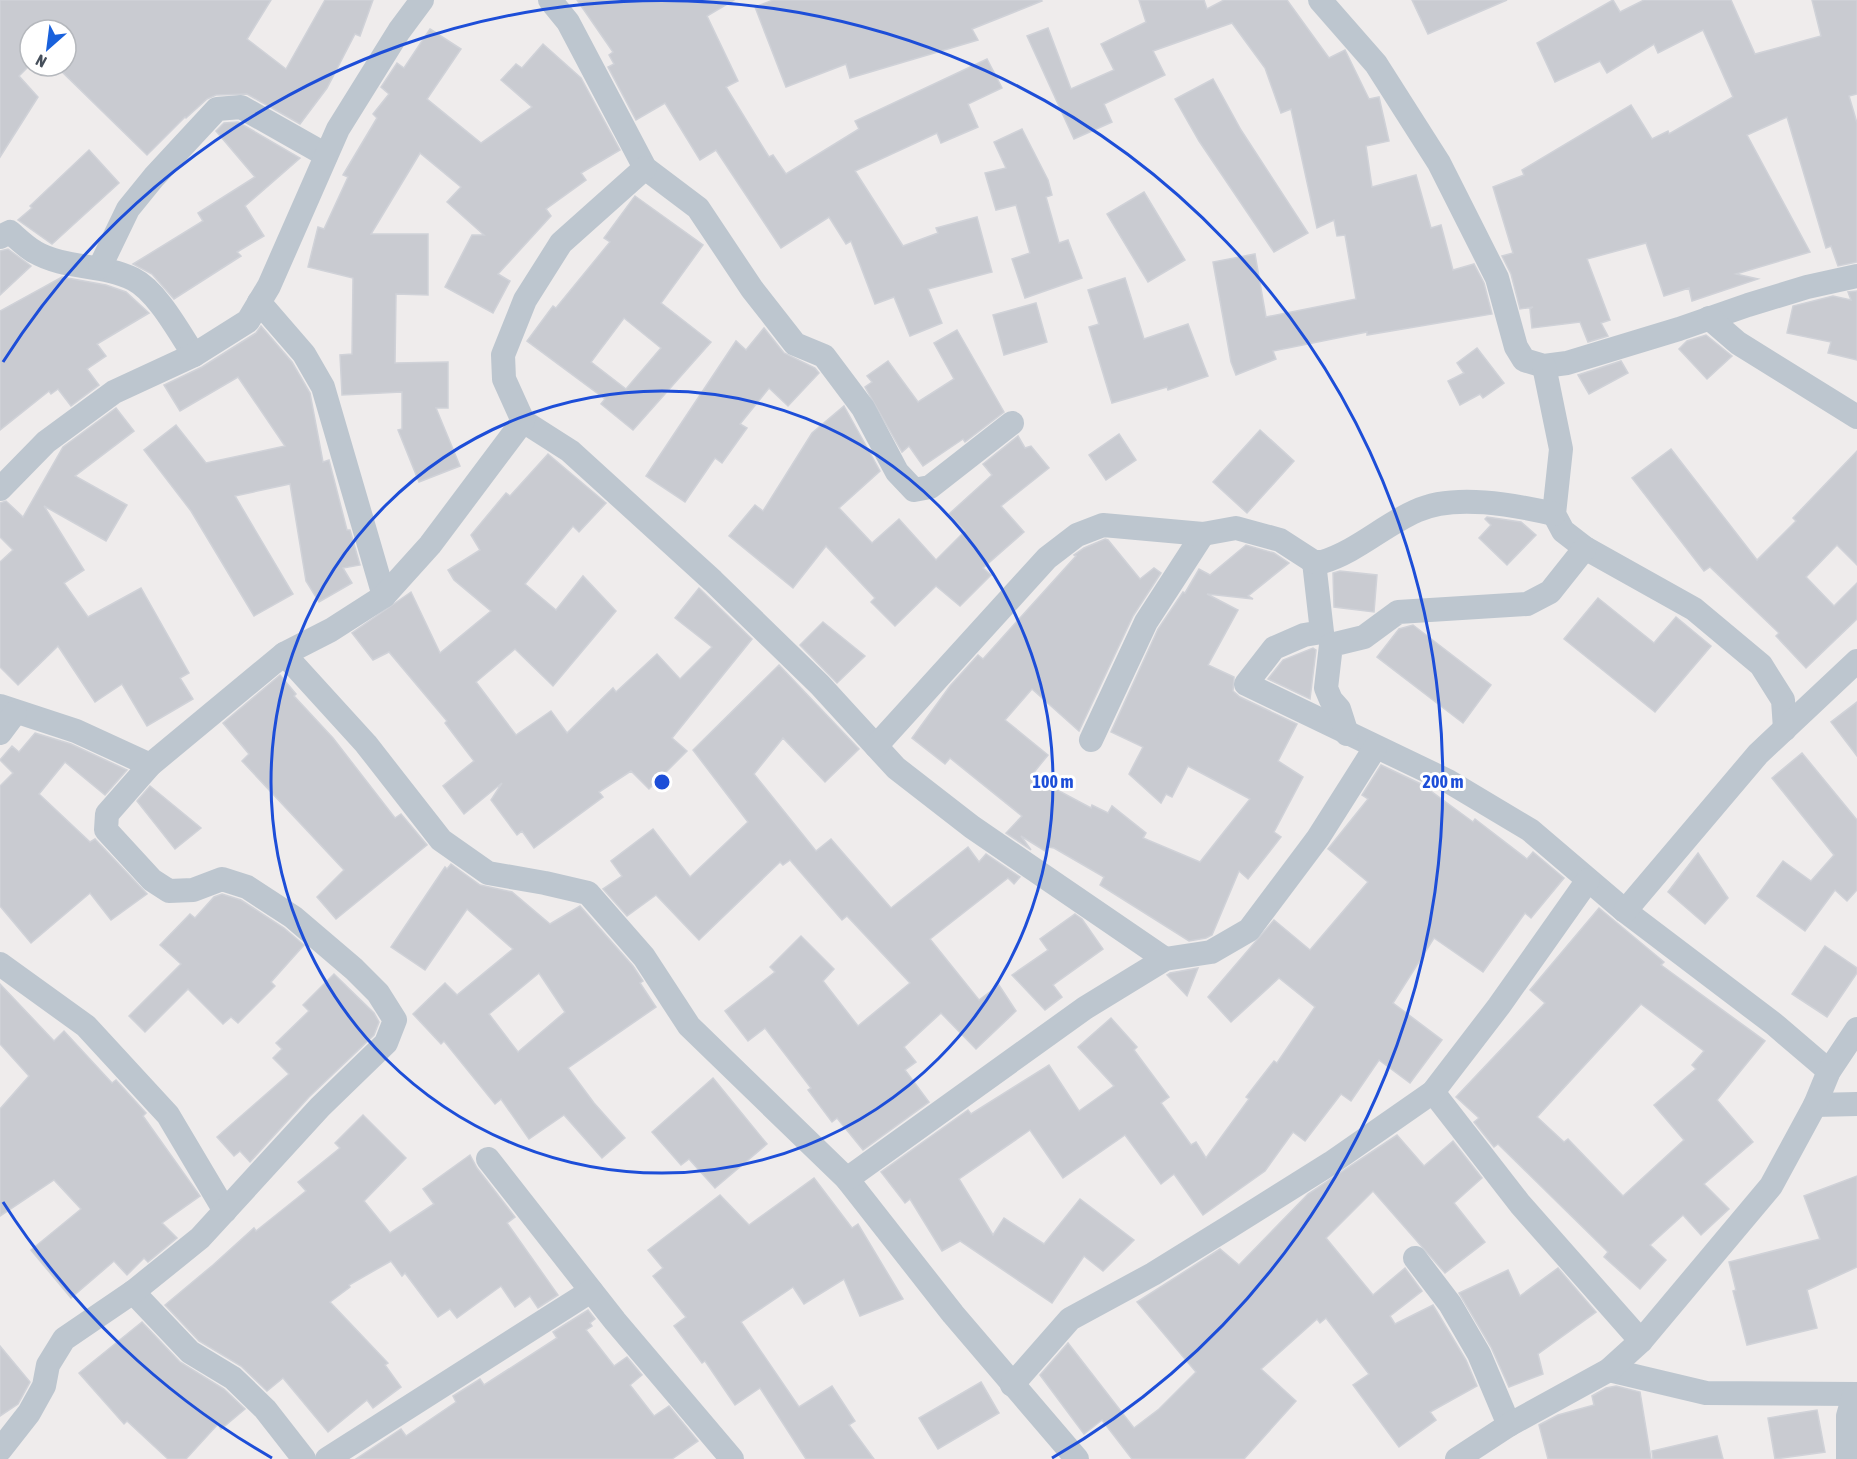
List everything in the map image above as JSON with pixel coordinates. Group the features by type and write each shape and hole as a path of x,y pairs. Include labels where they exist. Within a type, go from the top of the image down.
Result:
{"street":[{"path":"0,489 46,442 114,392 194,355 248,321 350,109 422,0"},
{"path":"550,0 568,22 645,168 698,208 753,289 795,344 824,356 863,408 897,472 914,490 930,487 1012,423"},
{"path":"1320,0 1376,64 1439,162 1497,278 1516,347 1524,360 1544,366 1567,363 1807,287 1857,276"},
{"path":"100,267 128,209 169,160 217,109 229,106 241,107 326,155"},
{"path":"645,168 561,243 525,300 503,355 504,380 523,420 570,451 713,581 819,685 896,768 972,827 1165,959"},
{"path":"0,237 10,232 36,253 57,260 100,267 135,280 162,307 194,355"},
{"path":"259,302 304,354 323,387 384,596"},
{"path":"1709,318 1738,344 1857,417"},
{"path":"1544,366 1561,448 1554,514 1563,531 1585,548 1694,609 1761,665 1783,700 1785,729"},
{"path":"0,1450 34,1404 44,1386 48,1365 64,1339 133,1292 200,1238 320,1107 386,1043 395,1020 378,993 354,969 293,917 247,887 222,879 193,890 169,891 152,880 106,830 107,814 150,765 284,654 331,630 384,596 430,545 523,420"},
{"path":"876,746 1047,558 1077,535 1103,525 1203,534 1236,528 1281,540 1314,562 1332,560 1418,510 1449,504 1504,503 1554,514"},
{"path":"1091,740 1146,622 1203,534"},
{"path":"1347,734 1340,709 1331,700 1326,688 1331,645 1364,637 1398,612 1527,604 1550,592 1585,548"},
{"path":"1314,562 1322,632 1304,635 1274,648 1246,684 1375,748 1448,781 1530,831 1625,911 1773,1024 1829,1071"},
{"path":"284,654 366,744 441,840 488,873 588,893 644,957 689,1026 847,1179 1012,1385 1077,1459"},
{"path":"1625,911 1758,754 1857,661"},
{"path":"0,733 7,709 76,731 150,765"},
{"path":"847,1179 1084,1008 1165,959 1211,952 1249,930 1318,838 1375,748"},
{"path":"1012,1385 1070,1319 1153,1274 1240,1220 1331,1163 1433,1092 1499,1006 1588,880"},
{"path":"0,964 86,1026 168,1115 225,1211"},
{"path":"1457,1459 1509,1425 1609,1370 1641,1341 1772,1186 1815,1105 1829,1071 1857,1029"},
{"path":"1433,1092 1521,1204 1641,1341"},
{"path":"1815,1105 1857,1104"},
{"path":"488,1159 591,1291 732,1459"},
{"path":"1415,1258 1450,1304 1479,1354 1509,1425"},
{"path":"327,1459 591,1291"},
{"path":"133,1292 190,1352 233,1378 264,1409 304,1459"},
{"path":"1609,1370 1706,1393 1855,1394 1848,1416 1848,1459"}],"building":[{"path":"0,0 271,0 247,39 286,69 325,0 373,0 360,36 355,34 327,88 300,124 247,94 216,95 207,99 185,117 147,155 68,78 78,78 78,18 18,18 18,78 21,78 38,97 0,157"},
{"path":"577,0 734,0 707,16 738,81 726,87 769,157 773,155 786,174 859,129 855,121 987,59 1002,88 968,104 978,127 941,143 937,133 855,171 903,246 938,233 936,228 977,217 992,272 928,289 942,323 910,336 894,297 875,304 851,241 846,244 829,217 781,248 716,150 700,160 665,103 636,120 608,67 614,64 609,55 613,52"},
{"path":"773,0 1042,1 972,29 978,40 850,78 846,64 786,87 755,7"},
{"path":"1139,0 1204,0 1207,9 1224,0 1287,0 1329,58 1345,50 1369,99 1379,97 1389,141 1366,146 1372,187 1416,175 1431,228 1441,225 1453,270 1474,264 1484,283 1492,314 1367,335 1367,332 1273,351 1276,359 1236,375 1231,362 1213,262 1255,254 1266,317 1356,299 1345,235 1337,236 1334,220 1317,228 1291,109 1281,113 1265,68 1232,23 1153,51 1165,75 1104,104 1112,122 1074,139 1027,36 1048,28 1071,89 1114,70 1101,44 1146,22"},
{"path":"1412,0 1507,0 1428,34"},
{"path":"1613,0 1620,12 1644,0 1731,0 1755,54 1821,36 1812,0 1857,0 1857,94 1849,96 1857,123 1857,262 1838,266 1831,246 1826,248 1787,117 1747,135 1810,252 1736,274 1758,279 1692,301 1689,288 1664,296 1646,243 1587,259 1610,320 1601,323 1608,336 1588,342 1580,322 1532,328 1530,309 1533,307 1520,309 1511,274 1502,256 1513,253 1493,187 1524,175 1522,170 1631,105 1652,139 1668,131 1669,134 1733,97 1703,30 1658,53 1654,44 1607,73 1600,61 1555,82 1537,43"},
{"path":"430,29 461,49 427,99 481,143 532,107 501,80 516,64 522,68 543,44 581,78 620,150 581,173 586,180 546,209 551,216 498,274 510,281 493,313 445,287 472,235 484,235 447,202 461,187 420,153 371,234 428,234 428,295 396,294 395,363 448,362 448,408 436,408 460,466 419,482 398,430 402,429 402,392 342,395 340,355 352,354 353,278 308,267 318,227 324,229 348,177 343,175 377,118 373,114 389,94 381,87 397,63 404,68"},
{"path":"1213,79 1241,130 1308,233 1274,252 1199,141 1175,99"},
{"path":"238,122 300,158 245,206 264,236 237,252 241,256 174,299 152,274 133,264 203,221 198,213 255,177 216,131 224,123"},
{"path":"1022,129 1048,180 1052,195 1046,197 1059,243 1068,240 1082,278 1025,298 1012,259 1030,253 1016,205 996,210 985,173 1006,168 994,142"},
{"path":"89,150 119,183 52,244 18,220"},
{"path":"1144,192 1185,260 1148,282 1107,214"},
{"path":"635,196 703,245 661,303 711,342 633,430 601,404 605,399 527,341 553,306 556,308 610,242 604,238","holes":["624,318 661,348 626,389 591,362"]},
{"path":"8,249 31,266 0,295 0,251"},
{"path":"62,277 106,285 126,292 149,313 97,344 106,356 87,369 99,385 71,406 58,389 51,394 49,391 0,430 0,311"},
{"path":"1125,278 1144,339 1188,324 1208,376 1168,390 1167,387 1112,403 1089,327 1099,324 1088,290"},
{"path":"1857,291 1857,360 1828,353 1831,342 1787,333 1793,306 1833,296 1851,300 1848,292"},
{"path":"1036,303 1047,342 1004,355 993,315"},
{"path":"261,326 292,362 310,393 323,462 329,460 347,530 350,530 360,565 343,568 352,583 319,602 306,581 290,484 235,496 293,594 254,616 191,511 144,450 176,425 206,463 285,446 238,377 180,411 164,385 202,367 256,333"},
{"path":"764,328 784,353 815,368 819,373 788,406 769,388 740,424 747,428 722,463 715,458 685,502 646,476 736,341 746,350"},
{"path":"957,330 1004,412 965,442 963,439 923,466 909,446 902,452 865,387 872,382 867,376 888,361 918,402 954,379 934,343"},
{"path":"1706,335 1732,356 1707,379 1679,349 1687,341"},
{"path":"1477,348 1504,383 1483,398 1480,394 1460,405 1448,381 1464,373 1457,363"},
{"path":"1621,361 1628,373 1589,394 1578,375"},
{"path":"844,406 880,471 839,508 872,543 899,519 936,560 965,531 949,514 992,475 983,464 1018,436 1025,448 1031,446 1049,468 1001,506 1024,532 983,568 991,575 960,606 936,586 895,626 871,602 875,598 826,546 793,588 729,536 755,505 763,511 812,433"},
{"path":"116,408 134,431 75,476 127,505 106,541 44,506 84,570 64,583 88,617 141,588 189,673 180,678 193,699 147,726 122,684 95,702 58,646 18,685 0,667 0,562 13,550 0,537 0,503 6,501 23,517 63,447"},
{"path":"1260,430 1294,461 1247,513 1213,482"},
{"path":"1119,434 1136,460 1106,480 1089,455"},
{"path":"1671,449 1757,560 1796,521 1793,518 1857,451 1857,565 1837,545 1806,577 1834,606 1857,583 1857,619 1806,668 1776,636 1779,633 1710,567 1704,571 1632,478"},
{"path":"548,454 606,503 579,532 573,526 525,584 556,610 583,576 616,611 553,686 515,649 476,682 516,735 551,711 567,733 613,688 616,692 657,654 680,679 712,647 675,618 699,588 752,639 672,738 687,751 649,789 631,771 599,792 603,797 534,848 522,831 517,835 491,800 502,783 464,814 443,786 474,761 445,723 447,721 389,652 373,660 352,633 411,592 440,653 491,611 454,580 448,570 480,550 471,535 506,493 510,496"},
{"path":"1487,517 1521,522 1536,535 1507,565 1479,538 1491,525 1485,519"},
{"path":"1105,539 1140,579 1154,568 1161,573 1133,616 1079,731 1032,689 1005,720 1048,755 1031,776 1091,808 1092,805 1108,813 1112,806 1146,833 1143,838 1200,862 1250,799 1188,766 1172,797 1166,794 1161,803 1129,774 1143,747 1111,732 1158,629 1183,592 1185,593 1199,569 1210,575 1246,545 1274,553 1289,563 1248,596 1253,599 1207,594 1238,610 1208,665 1234,677 1233,691 1240,697 1297,724 1278,761 1303,777 1274,832 1281,837 1248,879 1239,871 1212,935 1206,938 1189,941 1100,885 1104,877 1054,848 1048,847 1045,851 1021,836 1031,850 1006,833 1022,816 950,758 945,764 912,738 950,686 978,655 983,659 1076,556 1074,555"},
{"path":"1340,571 1377,575 1374,612 1334,607 1333,573"},
{"path":"1598,598 1654,643 1676,617 1711,646 1655,712 1564,639"},
{"path":"823,622 865,656 837,683 800,645"},
{"path":"1413,625 1491,685 1463,723 1377,657 1399,629"},
{"path":"1313,648 1316,650 1310,699 1268,679 1283,660"},
{"path":"779,665 859,749 825,782 783,738 754,774 816,851 831,839 891,908 968,847 979,862 986,854 1020,877 1014,884 1008,878 930,939 979,1000 999,985 1016,1011 976,1049 941,1013 904,1047 916,1062 905,1070 929,1102 863,1150 837,1118 832,1122 808,1090 811,1088 765,1028 748,1041 725,1011 775,972 770,967 801,936 834,969 823,981 858,1026 910,983 847,916 842,920 790,860 783,865 780,862 699,940 656,895 627,916 603,889 622,876 611,861 653,829 690,877 748,822 693,750"},
{"path":"280,675 296,694 294,696 333,738 395,818 401,814 427,845 336,919 317,897 344,870 242,761 249,754 223,723"},
{"path":"1857,702 1857,756 1831,722"},
{"path":"35,733 71,744 127,770 105,795 65,762 39,794 90,842 95,839 147,894 111,920 90,893 31,943 0,906 0,786 13,773 0,760 12,746 19,752"},
{"path":"1802,753 1857,820 1857,890 1847,901 1835,890 1805,931 1757,896 1783,861 1811,881 1834,855 1772,778"},
{"path":"1381,765 1421,784 1473,822 1475,819 1527,859 1533,852 1564,878 1531,918 1525,913 1483,972 1434,938 1393,1003 1442,1040 1410,1083 1379,1060 1351,1101 1341,1094 1305,1141 1293,1132 1265,1171 1203,1215 1174,1174 1161,1184 1125,1135 1063,1178 1030,1130 959,1179 993,1235 1004,1218 1044,1244 1080,1199 1134,1240 1103,1271 1084,1256 1052,1303 960,1241 942,1251 910,1199 905,1203 881,1172 968,1110 971,1114 1049,1065 1079,1111 1114,1086 1078,1047 1111,1018 1137,1047 1134,1050 1169,1097 1161,1103 1191,1145 1196,1142 1206,1158 1249,1099 1246,1097 1274,1061 1277,1063 1315,1007 1279,978 1231,1022 1208,997 1274,920 1310,950 1368,882 1328,849 1368,799 1362,795"},
{"path":"150,786 201,828 175,849 137,801"},
{"path":"1698,853 1728,898 1705,924 1668,892"},
{"path":"451,864 480,885 512,892 550,924 580,906 633,966 643,981 640,983 656,1007 568,1068 594,1103 625,1138 602,1158 564,1115 529,1139 501,1099 495,1104 444,1041 441,1044 413,1014 445,983 457,995 513,949 467,909 425,970 391,947 445,867 447,869","holes":["539,973 565,1012 518,1052 489,1014"]},
{"path":"222,894 241,900 284,928 304,945 271,982 275,986 238,1023 231,1017 223,1024 188,989 145,1032 129,1016 181,964 160,945 190,914 195,918 214,897"},
{"path":"1599,908 1664,962 1661,965 1765,1041 1717,1100 1753,1142 1704,1184 1729,1209 1701,1235 1683,1215 1650,1245 1666,1260 1640,1289 1604,1257 1608,1252 1498,1144 1494,1147 1474,1122 1479,1118 1456,1097 1545,1003 1530,990","holes":["1641,1004 1704,1051 1692,1065 1696,1069 1654,1105 1684,1140 1623,1196 1568,1139 1564,1142 1537,1117"]},
{"path":"1075,914 1082,919 1103,949 1053,985 1062,997 1045,1010 1012,975 1048,950 1040,939"},
{"path":"1825,946 1857,968 1857,973 1827,1017 1792,994"},
{"path":"1198,968 1187,996 1167,975 1170,973"},
{"path":"334,974 374,1013 379,1022 374,1035 309,1097 250,1162 240,1151 234,1156 217,1137 289,1074 273,1058 282,1049 276,1043 309,1011 303,1005"},
{"path":"0,984 54,1041 64,1031 112,1083 116,1080 146,1113 143,1116 200,1196 162,1223 177,1238 148,1262 144,1258 127,1275 114,1261 71,1298 31,1250 81,1209 54,1180 0,1216 0,1109 29,1076 0,1044"},
{"path":"713,1078 767,1144 715,1188 689,1159 681,1165 652,1132"},
{"path":"363,1115 406,1158 364,1201 390,1233 434,1204 423,1189 470,1155 477,1168 515,1217 507,1223 558,1295 538,1308 530,1296 515,1307 501,1286 457,1318 450,1309 438,1317 405,1273 402,1276 391,1261 349,1285 350,1287 330,1302 388,1363 385,1365 401,1387 373,1408 367,1400 328,1432 283,1378 267,1391 241,1366 199,1341 165,1305 254,1228 256,1231 306,1191 298,1182 340,1148 335,1143"},
{"path":"1397,1135 1424,1166 1453,1141 1482,1178 1454,1203 1485,1242 1445,1273 1373,1191 1326,1238 1373,1295 1405,1268 1422,1291 1390,1316 1395,1324 1433,1305 1466,1360 1477,1386 1430,1412 1436,1420 1399,1447 1353,1385 1369,1374 1326,1318 1320,1323 1317,1319 1261,1369 1296,1401 1244,1459 1132,1459 1102,1420 1084,1434 1040,1375 1068,1343 1134,1428 1159,1409 1196,1372 1137,1302 1220,1249 1239,1265 1308,1194"},
{"path":"1857,1176 1857,1267 1807,1290 1817,1328 1747,1345 1733,1291 1736,1290 1729,1262 1820,1239 1804,1196"},
{"path":"814,1178 852,1228 858,1224 903,1299 860,1316 844,1279 804,1304 793,1287 741,1322 799,1407 832,1386 855,1421 849,1425 874,1459 806,1459 760,1388 735,1405 705,1361 702,1363 674,1326 686,1317 653,1276 663,1268 648,1250 720,1195 749,1225"},
{"path":"1558,1268 1596,1312 1538,1354 1543,1374 1509,1387 1491,1347 1459,1293 1508,1270 1520,1296"},
{"path":"588,1310 595,1319 590,1323 592,1326 586,1330 614,1366 627,1357 642,1375 630,1385 654,1416 669,1406 698,1441 672,1459 356,1459 401,1429 406,1436 456,1402 453,1396 480,1379 484,1385 557,1338 553,1332"},
{"path":"142,1322 180,1362 224,1389 245,1409 221,1429 218,1424 186,1459 168,1459 127,1421 124,1424 79,1373"},
{"path":"0,1346 30,1382 18,1404 0,1416"},
{"path":"981,1382 999,1413 938,1449 919,1418"},
{"path":"1616,1386 1640,1392 1651,1459 1548,1459 1539,1425 1558,1415 1594,1405 1592,1396 1606,1388"},
{"path":"1817,1410 1825,1452 1775,1459 1768,1418"},
{"path":"1717,1436 1723,1459 1653,1459 1652,1451"}]}
